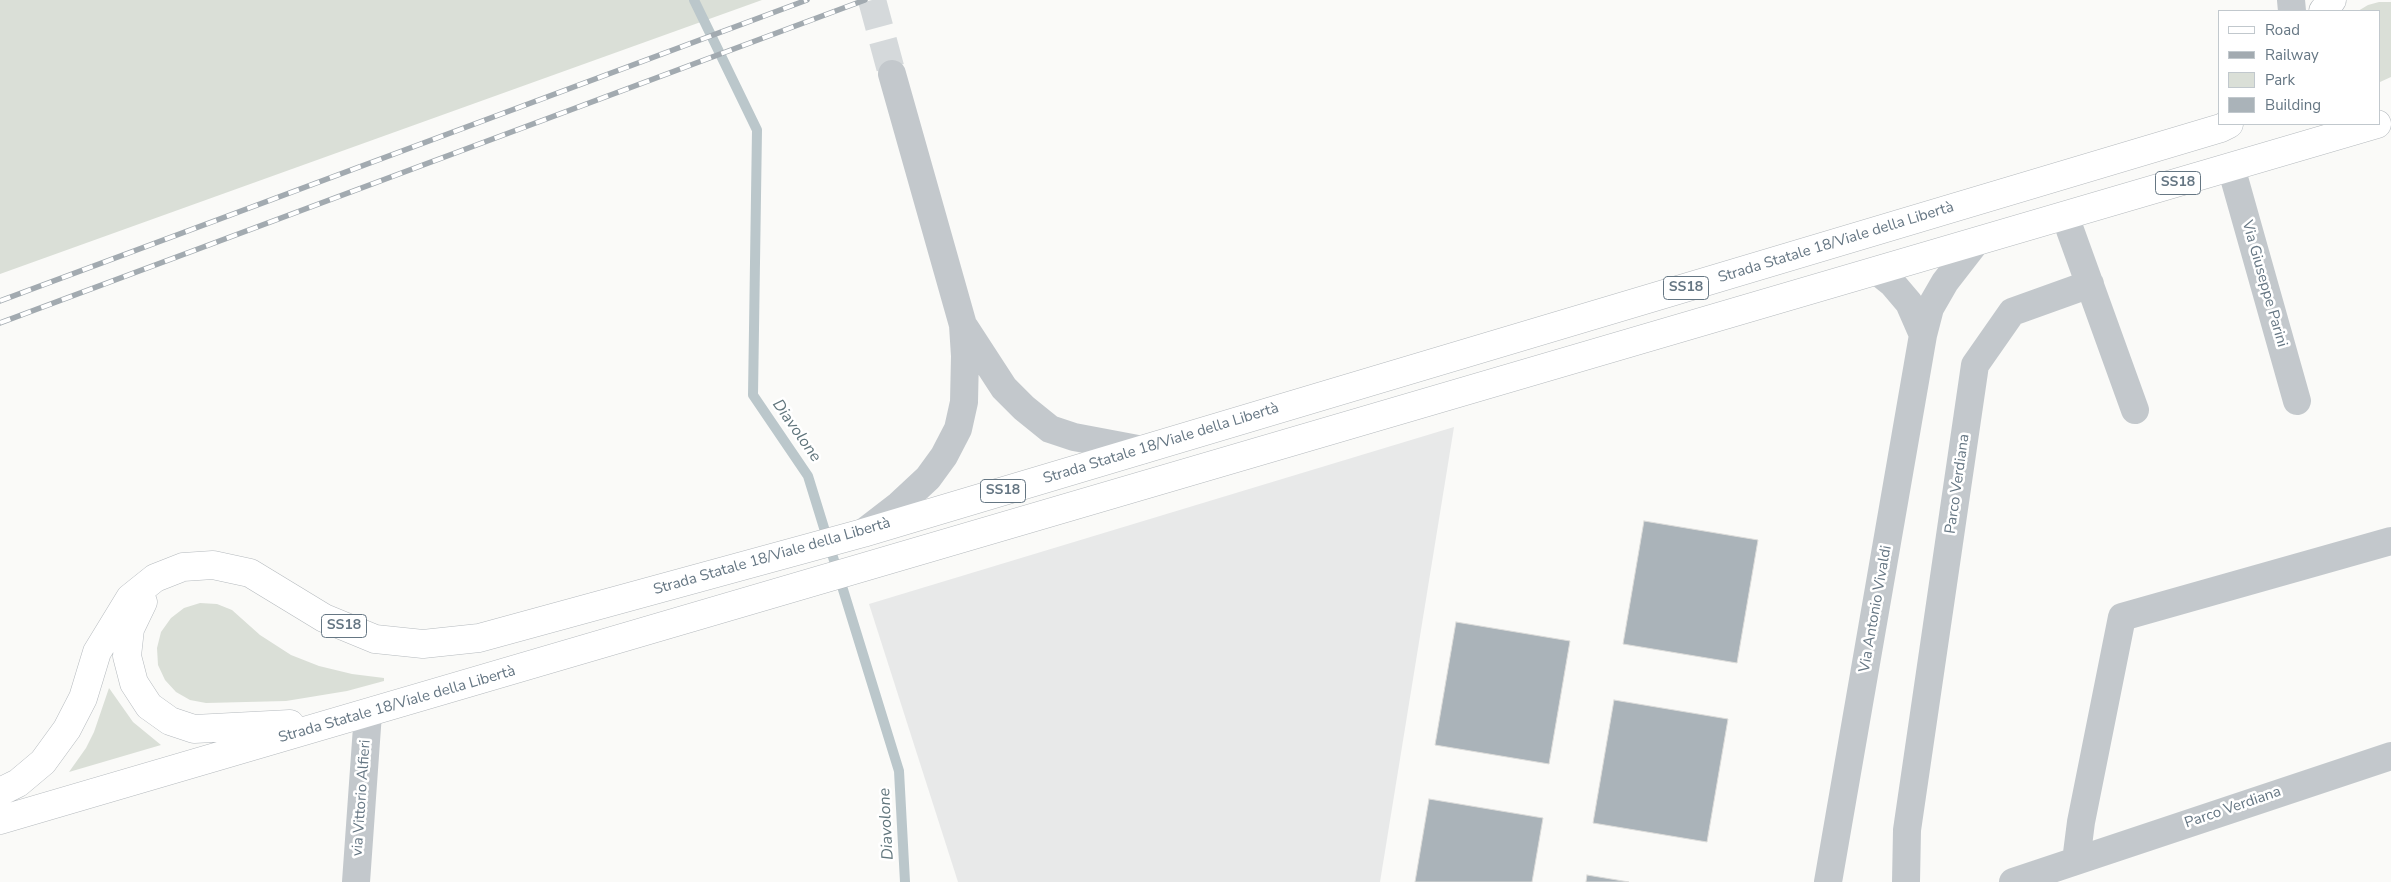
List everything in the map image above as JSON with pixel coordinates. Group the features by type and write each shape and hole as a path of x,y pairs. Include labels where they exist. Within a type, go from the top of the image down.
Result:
{"main road":[{"name":"Strada Statale 18/Viale della Libertà","path":"0,792 18,783 43,762 66,729 83,698 97,652 130,598 155,578 183,566 213,565 250,573 324,618 375,640 423,644 479,638 857,534 2202,134 2226,125"},
{"name":"Strada Statale 18/Viale della Libertà","path":"2291,149 2351,125"},
{"name":"Strada Statale 18/Viale della Libertà","path":"0,820 2371,125"},
{"name":"SS18","path":"183,566 142,604 130,629 127,656 134,683 149,706 170,721 194,729 220,730 358,716"}],"street":[{"path":"857,534 899,505 928,478 944,456 958,429 964,402 965,356 963,325 892,74"},
{"name":"Via Giuseppe Parini","path":"2231,167 2297,401"},
{"path":"2065,216 2135,410"},
{"name":"Via Antonio Vivaldi","path":"1828,882 1923,336 1930,308 1945,282 1976,242"},
{"path":"1877,271 1892,283 1910,303 1923,336"},
{"name":"Parco Verdiana","path":"1906,882 1907,830 1975,365 2012,312 2090,284"},
{"path":"963,325 1004,388 1024,408 1050,429 1074,437 1142,450"},
{"path":"2076,861 2081,822 2122,617 2391,541"},
{"name":"via Vittorio Alfieri","path":"356,882 358,716"},
{"name":"Parco Verdiana","path":"2013,882 2391,756"}],"shaded area":[{"path":"1454,427 1380,882 958,882 869,604"}],"green space":[{"path":"0,0 762,0 0,274"},
{"path":"2379,2 2391,2 2391,77 2381,82 2381,10 2360,10"},
{"path":"200,603 217,604 232,610 260,635 291,655 319,666 352,674 384,678 384,681 347,691 286,701 206,703 190,700 176,692 165,680 158,665 157,648 161,632 171,618 184,608"},
{"path":"109,688 133,722 161,745 69,772 86,748 94,732"}],"building":[{"path":"1644,521 1758,540 1737,663 1623,644"},
{"path":"1456,622 1570,641 1549,764 1435,745"},
{"path":"1614,700 1728,719 1707,842 1593,823"},
{"path":"1429,799 1543,818 1532,882 1415,882"},
{"path":"1587,875 1629,882 1586,882"}],"waterway":[{"name":"Diavolone","path":"694,0 757,130 753,395 808,476 899,771 905,882"}],"tunnel":[{"path":"872,0 892,74"}],"railway":[{"path":"0,301 807,0"},
{"path":"0,323 865,0"}]}
